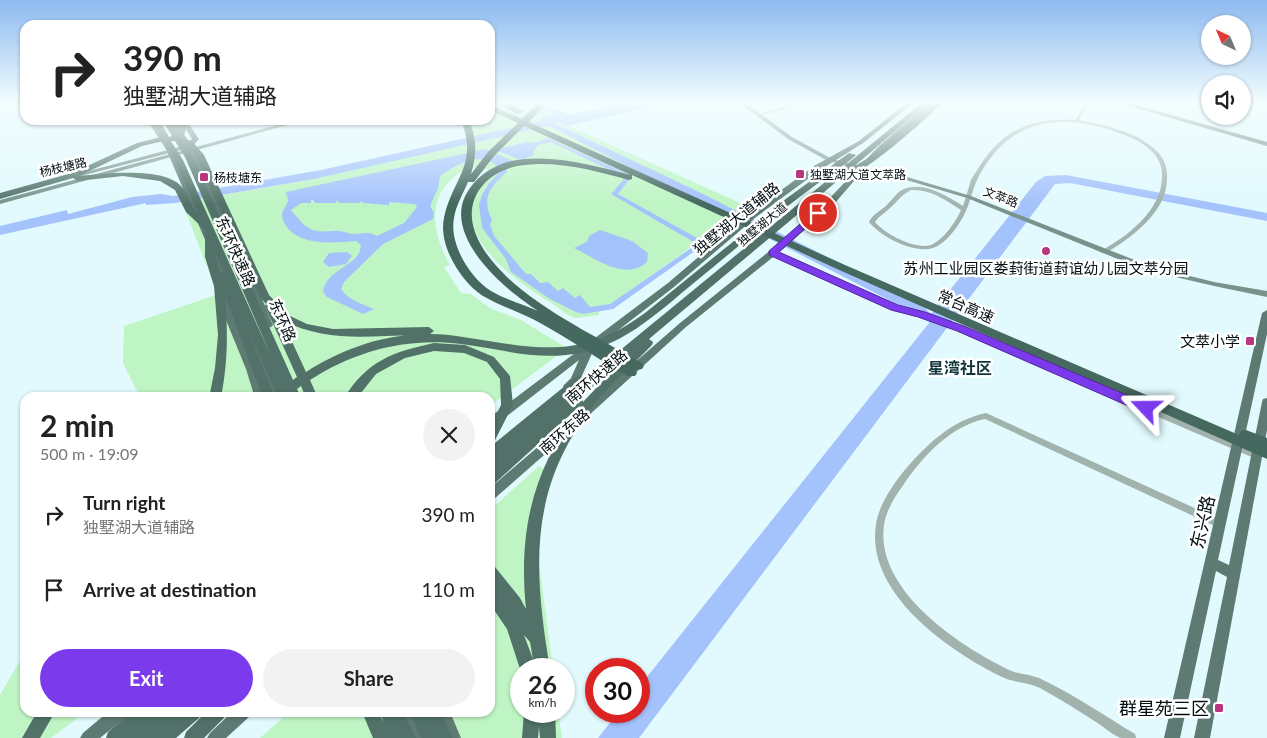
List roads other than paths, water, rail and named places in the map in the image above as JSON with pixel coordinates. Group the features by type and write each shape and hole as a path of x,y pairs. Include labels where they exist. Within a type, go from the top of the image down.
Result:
{"highway":[{"name":"东环快速路","path":"164,135 179,160 210,229 226,252 292,392"},
{"name":"东环快速路","path":"176,135 189,157 282,392"},
{"path":"470,135 479,170 478,182 451,211 449,232 452,247 475,283 486,293 520,307 634,365"},
{"path":"513,135 479,170 463,198 472,237 487,260 506,282 524,297 593,345"},
{"name":"常台高速","path":"552,135 1262,455"},
{"name":"常台高速","path":"565,135 985,323 1267,444"},
{"path":"567,135 580,142"},
{"name":"独墅湖大道","path":"699,287 874,135"},
{"name":"独墅湖大道","path":"699,287 887,135"},
{"path":"821,190 874,158 900,135"},
{"path":"0,198 78,174 133,146 158,141 179,140 191,144 197,150 309,392"},
{"path":"278,392 332,362 367,348 394,341 446,338 551,353 581,349 620,334 854,151"},
{"path":"479,170 532,161 568,163 605,171 674,194 783,244 841,267"},
{"path":"0,198 83,178 117,174 148,175 165,180 178,188 189,210 210,229 210,257 219,286 223,328 222,358 215,392"},
{"path":"225,209 226,252 222,277 268,392"},
{"path":"226,252 284,317 316,330 346,333 443,331 490,340 527,351"},
{"name":"南环快速路","path":"495,461 681,308 699,287"},
{"name":"南环快速路","path":"495,450 699,287"},
{"path":"540,658 531,601 530,568 532,530 542,485 555,456 576,420 593,398 634,365 681,308"},
{"path":"355,392 369,373 402,354 434,346 470,350 485,356 497,365 508,386 509,400 507,409 495,429"},
{"path":"495,474 543,431 634,365"},
{"path":"495,578 521,611 539,658"},
{"path":"495,598 513,625 524,658"},
{"path":"30,738 44,717"},
{"path":"114,738 139,717"},
{"path":"126,738 152,717"},
{"path":"143,738 168,717"},
{"path":"163,738 187,717"},
{"path":"192,738 213,717"},
{"path":"372,717 382,738"},
{"path":"390,717 397,738"},
{"path":"397,717 408,738"},
{"path":"420,717 429,738"},
{"path":"436,717 444,738"},
{"path":"530,738 531,723"},
{"path":"547,723 548,738"}],"main road":[{"path":"160,135 171,154 226,281 268,392"},
{"name":"东环路","path":"183,135 191,148 210,188 297,392"},
{"path":"191,148 196,139 194,135"},
{"path":"191,148 236,135"},
{"path":"191,148 241,135"},
{"name":"文萃路","path":"787,135 830,160 864,167 969,197 1033,221 1104,252 1175,275 1246,290 1267,292"},
{"name":"独墅湖大道辅路","path":"593,345 816,168 830,160 854,151 872,135"},
{"path":"634,365 776,248 844,188 880,148 895,135"},
{"path":"1243,135 1267,142"},
{"path":"1245,135 1267,142"},
{"name":"杨枝塘路","path":"0,198 191,148"},
{"path":"854,151 854,156 864,167"},
{"name":"杨枝塘路","path":"0,198 125,172 171,154"},
{"name":"杨枝塘路","path":"66,185 94,175 137,167"},
{"path":"226,281 247,275"},
{"path":"226,281 222,298 251,369 267,392"},
{"name":"东兴路","path":"1172,738 1267,313"},
{"path":"495,419 593,345"},
{"path":"495,445 575,380 593,345"},
{"name":"南环东路","path":"495,490 634,365"},
{"path":"495,424 514,410 533,390"},
{"path":"1202,738 1234,574 1262,455 1267,402"},
{"path":"1211,563 1234,574"},
{"path":"88,738 115,717"},
{"path":"215,738 238,717"},
{"path":"411,717 420,738"},
{"path":"444,717 453,738"}],"street":[{"path":"965,210 937,194 913,188 902,192 888,208 875,216 872,222 895,239 930,247 952,230 965,210 975,178 986,160 1011,135"},
{"path":"1104,252 1130,234 1164,192 1166,178 1160,157 1154,151 1125,135"},
{"path":"776,248 895,308 921,314 960,328 1237,448 1262,455"},
{"path":"1130,738 1040,682 1017,679 989,665 920,615 895,586 884,564 879,538 883,512 901,482 929,448 951,432 976,418 986,416 1220,524"}],"water":[{"path":"477,135 507,135 314,179 175,203 146,205 146,203 0,235 0,226 67,210 68,214 132,197 161,194 173,196 321,170"},
{"path":"567,135 580,135 699,192 922,305 931,314 1036,182 1045,176 1066,175 1267,213 1267,221 1070,183 1055,184 639,738 598,738 610,723 650,723 650,673 929,323 928,320"},
{"path":"548,138 632,176 618,194 706,243 613,309 583,314 576,312 550,299 511,272 506,259 482,228 479,204 489,183 501,171 495,164 487,160 471,160 440,176 438,188 430,206 434,213 433,219 383,244 344,282 341,289 347,296 374,309 363,314 327,297 323,292 330,277 355,258 361,245 356,241 326,242 305,239 288,229 282,217 288,199 286,192 486,149 513,161 506,168 507,172 492,188 487,199 492,220 490,224 494,236 526,274 531,274 540,283 548,282 558,291 563,288 575,298 580,295 590,307 610,304 697,244 611,194 624,179 620,175 551,142 538,145 533,152 534,155 521,160 498,151 498,149 527,142 535,143","holes":["311,200 315,203 335,203 338,200 339,203 359,203 362,201 363,203 389,205 389,202 415,204 417,207 404,223 377,236 368,233 354,234 337,231 319,231 305,226 291,210 301,203 311,203"]},
{"path":"600,230 632,241 648,253 647,262 638,268 620,269 601,262 574,248 587,242 589,236"},
{"path":"347,252 352,256 346,264 329,267 323,262 329,253"}],"place":[{"name":"独墅湖大道文萃路","path":"800,174"},
{"name":"杨枝塘东","path":"204,177"},
{"name":"苏州工业园区娄葑街道葑谊幼儿园文萃分园","path":"1046,251"},
{"name":"文萃小学","path":"1250,341"},
{"name":"群星苑三区","path":"1219,708"}],"district":[{"name":"星湾社区","path":"960,367"}]}
